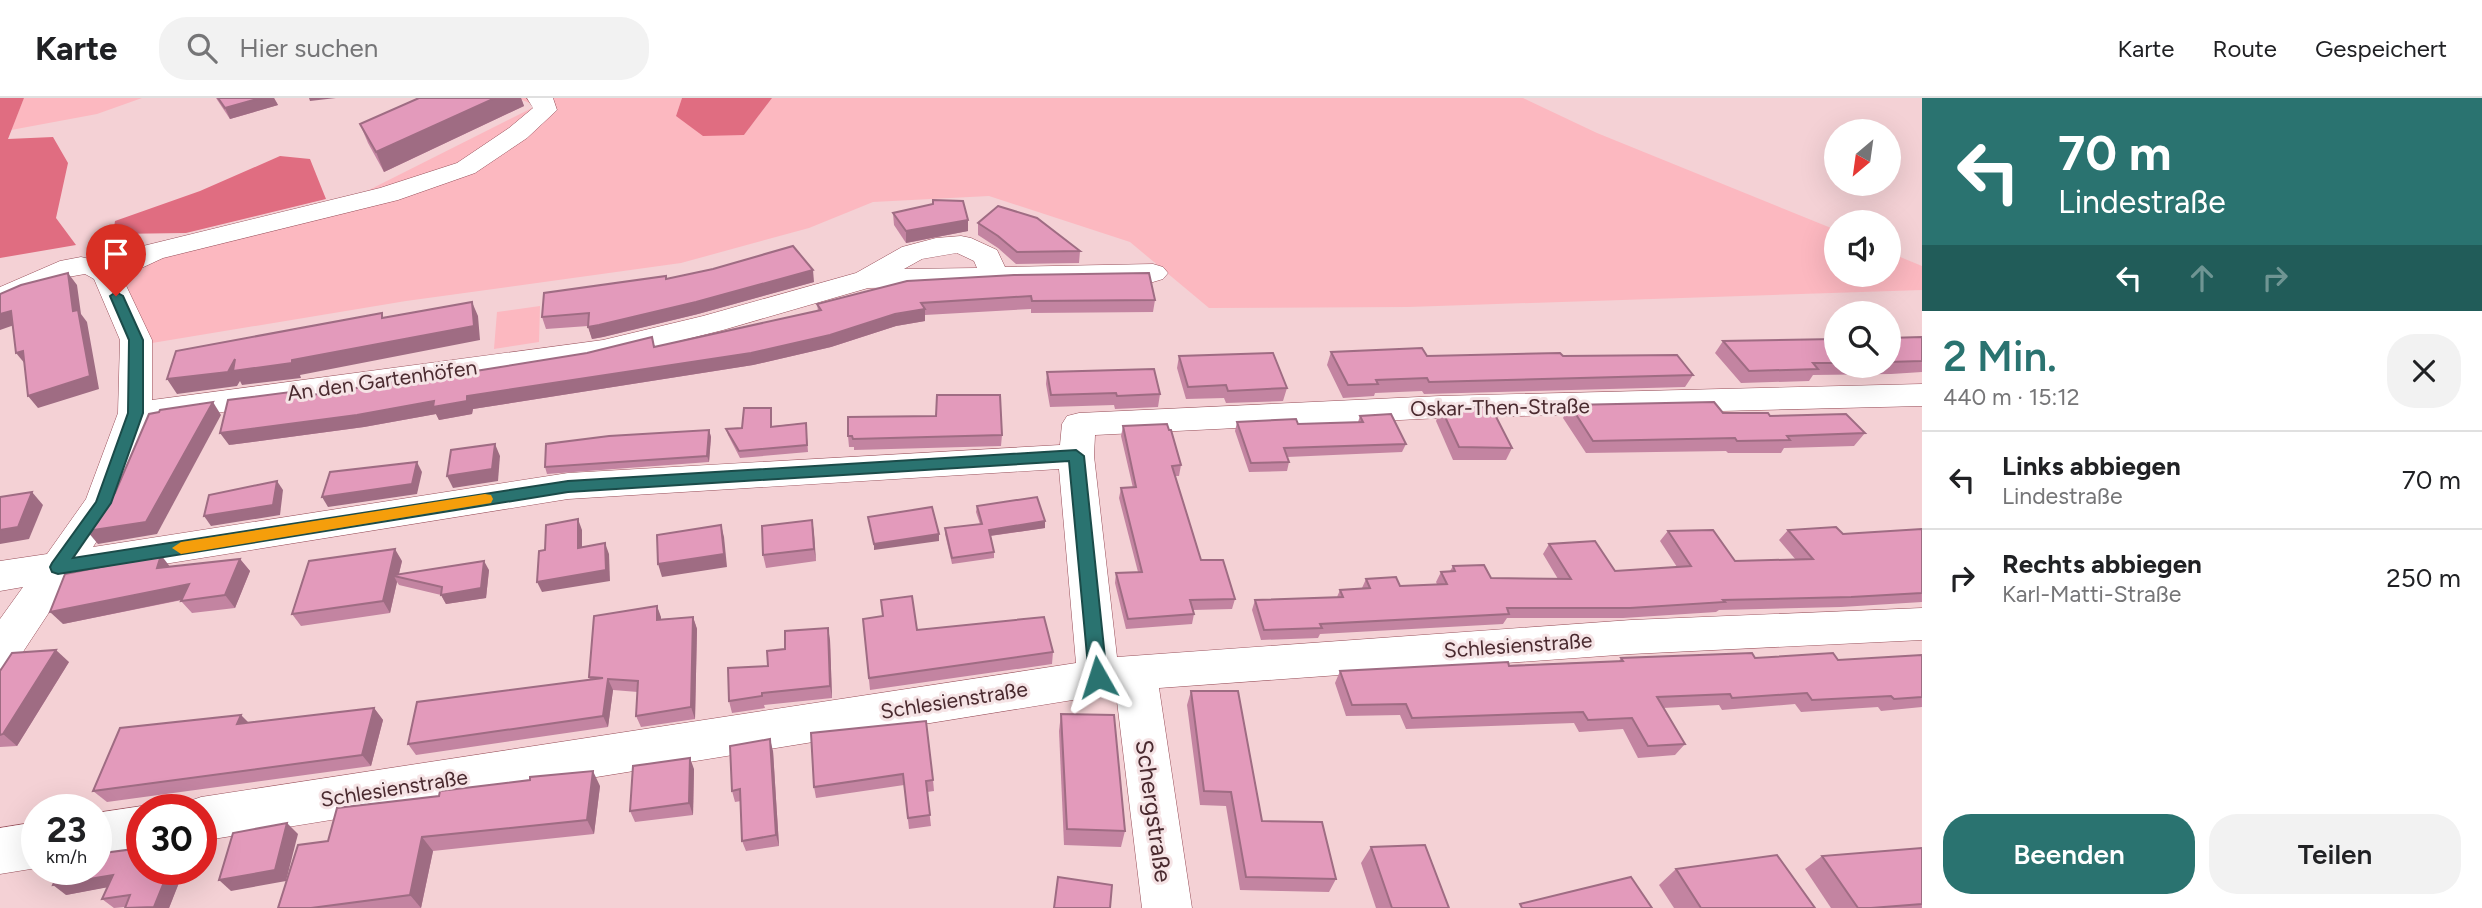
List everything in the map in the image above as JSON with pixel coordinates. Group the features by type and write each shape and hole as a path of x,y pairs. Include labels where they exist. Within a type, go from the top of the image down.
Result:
{"street":[{"path":"0,299 36,280 61,271 98,270 153,252 389,194 466,168 501,146 545,110 543,100 539,98"},
{"name":"An den Gartenhöfen","path":"135,413 503,363 527,350 590,340 657,337 866,279 912,253 936,246 961,244 987,256 994,276 1153,273"},
{"path":"0,652 103,503 135,413 136,340 98,270"},
{"name":"Oskar-Then-Straße","path":"0,576 568,486 1440,407 1922,395"},
{"name":"Schergstraße","path":"1078,440 1116,675 1167,908"},
{"name":"Schlesienstraße","path":"217,816 1116,675 1631,637 1922,624"},
{"path":"0,851 21,848"}],"shaded area":[{"path":"0,98 24,98 8,139 53,137 68,163 56,218 76,245 0,258"},
{"path":"24,98 142,98 97,114 11,130"},
{"path":"518,98 682,98 676,116 744,135 772,98 1523,98 1597,133 1824,225 1824,287 1901,287 1901,257 1922,266 1922,290 1408,307 1209,308 1130,242 989,196 873,202 809,228 681,263 406,301 146,344 111,268 361,194 536,106"},
{"path":"682,98 772,98 744,135 703,136 676,116"},
{"path":"280,156 310,159 326,199 186,233 113,234 115,221 200,191"},
{"path":"540,306 539,342 494,349 497,312"}],"building":[{"path":"218,98 261,98 225,108"},
{"path":"419,98 495,98 376,152 360,124"},
{"path":"933,200 963,201 968,220 906,231 893,213 933,204"},
{"path":"998,206 1037,218 1080,251 1017,252 978,223"},
{"path":"793,246 813,270 696,302 588,327 589,313 542,317 544,293 666,276 666,279 713,269"},
{"path":"68,273 73,311 78,310 90,376 28,396 23,351 16,353 11,311 0,314 0,294 21,285"},
{"path":"1149,273 1155,300 1032,301 1031,296 921,303 925,309 895,314 830,335 751,353 467,396 467,401 433,407 434,401 357,415 220,433 228,400 298,391 299,397 469,372 587,353 652,337 654,347 821,310 817,304 907,281 1014,275"},
{"path":"472,302 474,326 292,360 292,363 233,371 235,359 228,372 167,379 176,351 382,313 382,318"},
{"path":"1922,337 1922,361 1901,362 1901,338"},
{"path":"1824,339 1824,363 1813,363 1818,369 1749,371 1723,341"},
{"path":"1422,348 1427,356 1560,353 1563,356 1677,355 1693,375 1429,382 1427,378 1376,380 1378,384 1348,385 1331,352"},
{"path":"1273,353 1287,388 1228,391 1226,385 1188,387 1179,356"},
{"path":"1154,369 1160,394 1117,396 1116,393 1051,395 1047,372"},
{"path":"937,395 1000,395 1002,435 853,439 848,436 848,417 936,416"},
{"path":"213,402 146,522 87,531 115,493 149,414"},
{"path":"1714,402 1723,413 1768,413 1770,416 1846,414 1865,433 1787,436 1790,440 1737,441 1735,438 1593,441 1570,405"},
{"path":"1491,407 1512,448 1459,447 1441,408"},
{"path":"744,408 771,408 771,427 806,423 807,445 739,451 726,429 742,428"},
{"path":"1391,414 1406,444 1284,448 1289,462 1251,463 1237,422 1296,419 1298,424 1363,422 1360,416"},
{"path":"1167,424 1181,465 1172,466 1201,560 1223,560 1235,599 1190,600 1194,614 1128,619 1116,573 1142,572 1121,488 1136,487 1123,426"},
{"path":"709,430 707,456 545,467 546,444 609,436"},
{"path":"495,444 492,469 447,476 451,450"},
{"path":"417,462 412,484 322,497 330,472"},
{"path":"277,481 273,505 204,516 209,495"},
{"path":"32,492 18,527 0,530 0,497"},
{"path":"1037,497 1045,521 989,530 994,552 952,558 945,528 982,524 977,506"},
{"path":"932,507 939,534 874,544 868,517"},
{"path":"578,519 578,548 605,543 606,570 537,582 539,551 545,550 546,525"},
{"path":"812,520 814,549 763,555 762,526"},
{"path":"721,525 724,554 658,564 657,535"},
{"path":"1836,527 1843,534 1922,529 1922,593 1723,600 1725,602 1630,608 1507,608 1509,614 1320,624 1322,628 1264,630 1255,600 1343,597 1340,590 1370,588 1366,579 1396,577 1400,586 1447,584 1441,572 1455,571 1453,566 1484,565 1491,578 1571,579 1549,544 1595,541 1615,571 1691,566 1668,531 1713,530 1735,561 1813,559 1788,530"},
{"path":"395,549 383,601 292,614 309,561"},
{"path":"161,555 157,568 240,559 225,595 181,601 189,584 50,612 65,574"},
{"path":"484,561 481,588 441,595 442,587 394,576 394,575"},
{"path":"912,596 917,630 1044,617 1053,652 869,678 863,619 883,616 881,600"},
{"path":"657,606 657,620 693,617 691,707 636,716 638,681 608,679 603,716 408,744 417,702 603,678 589,677 594,616"},
{"path":"828,628 830,686 762,693 762,696 729,701 728,668 768,666 767,651 785,649 785,631"},
{"path":"56,650 0,735 0,671 12,653"},
{"path":"1752,653 1755,658 1833,653 1838,660 1922,655 1922,697 1812,700 1807,693 1732,698 1730,694 1657,697 1685,744 1648,746 1632,718 1588,720 1583,712 1412,718 1406,704 1352,705 1340,671 1508,662 1509,666"},
{"path":"1191,691 1238,691 1262,821 1322,822 1336,879 1246,877 1231,792 1204,791"},
{"path":"374,708 362,755 93,791 120,728 241,715 237,724"},
{"path":"1061,714 1114,715 1125,831 1067,829"},
{"path":"926,721 933,780 926,781 930,815 908,818 903,774 814,787 811,733"},
{"path":"770,739 776,835 742,841 740,789 732,791 730,746"},
{"path":"690,758 689,803 630,811 633,766"},
{"path":"593,771 587,820 422,837 410,895 311,908 278,908 298,845 328,841 337,808 439,796 440,791 530,780 530,777"},
{"path":"287,823 275,870 219,880 233,833"},
{"path":"1425,845 1449,908 1392,908 1371,847"},
{"path":"1922,848 1922,904 1858,908 1822,856"},
{"path":"126,850 126,885 163,885 154,907 125,908 130,895 102,899 108,885 112,885 112,852"},
{"path":"1777,855 1815,908 1701,908 1676,869"},
{"path":"1058,877 1112,885 1110,908 1054,908"},
{"path":"1631,877 1652,908 1522,908 1520,904"}],"slow traffic":[{"path":"181,548 485,499"}],"route":[{"path":"116,296 136,340 135,413 103,503 58,567 568,486 1076,456 1098,677"}]}
